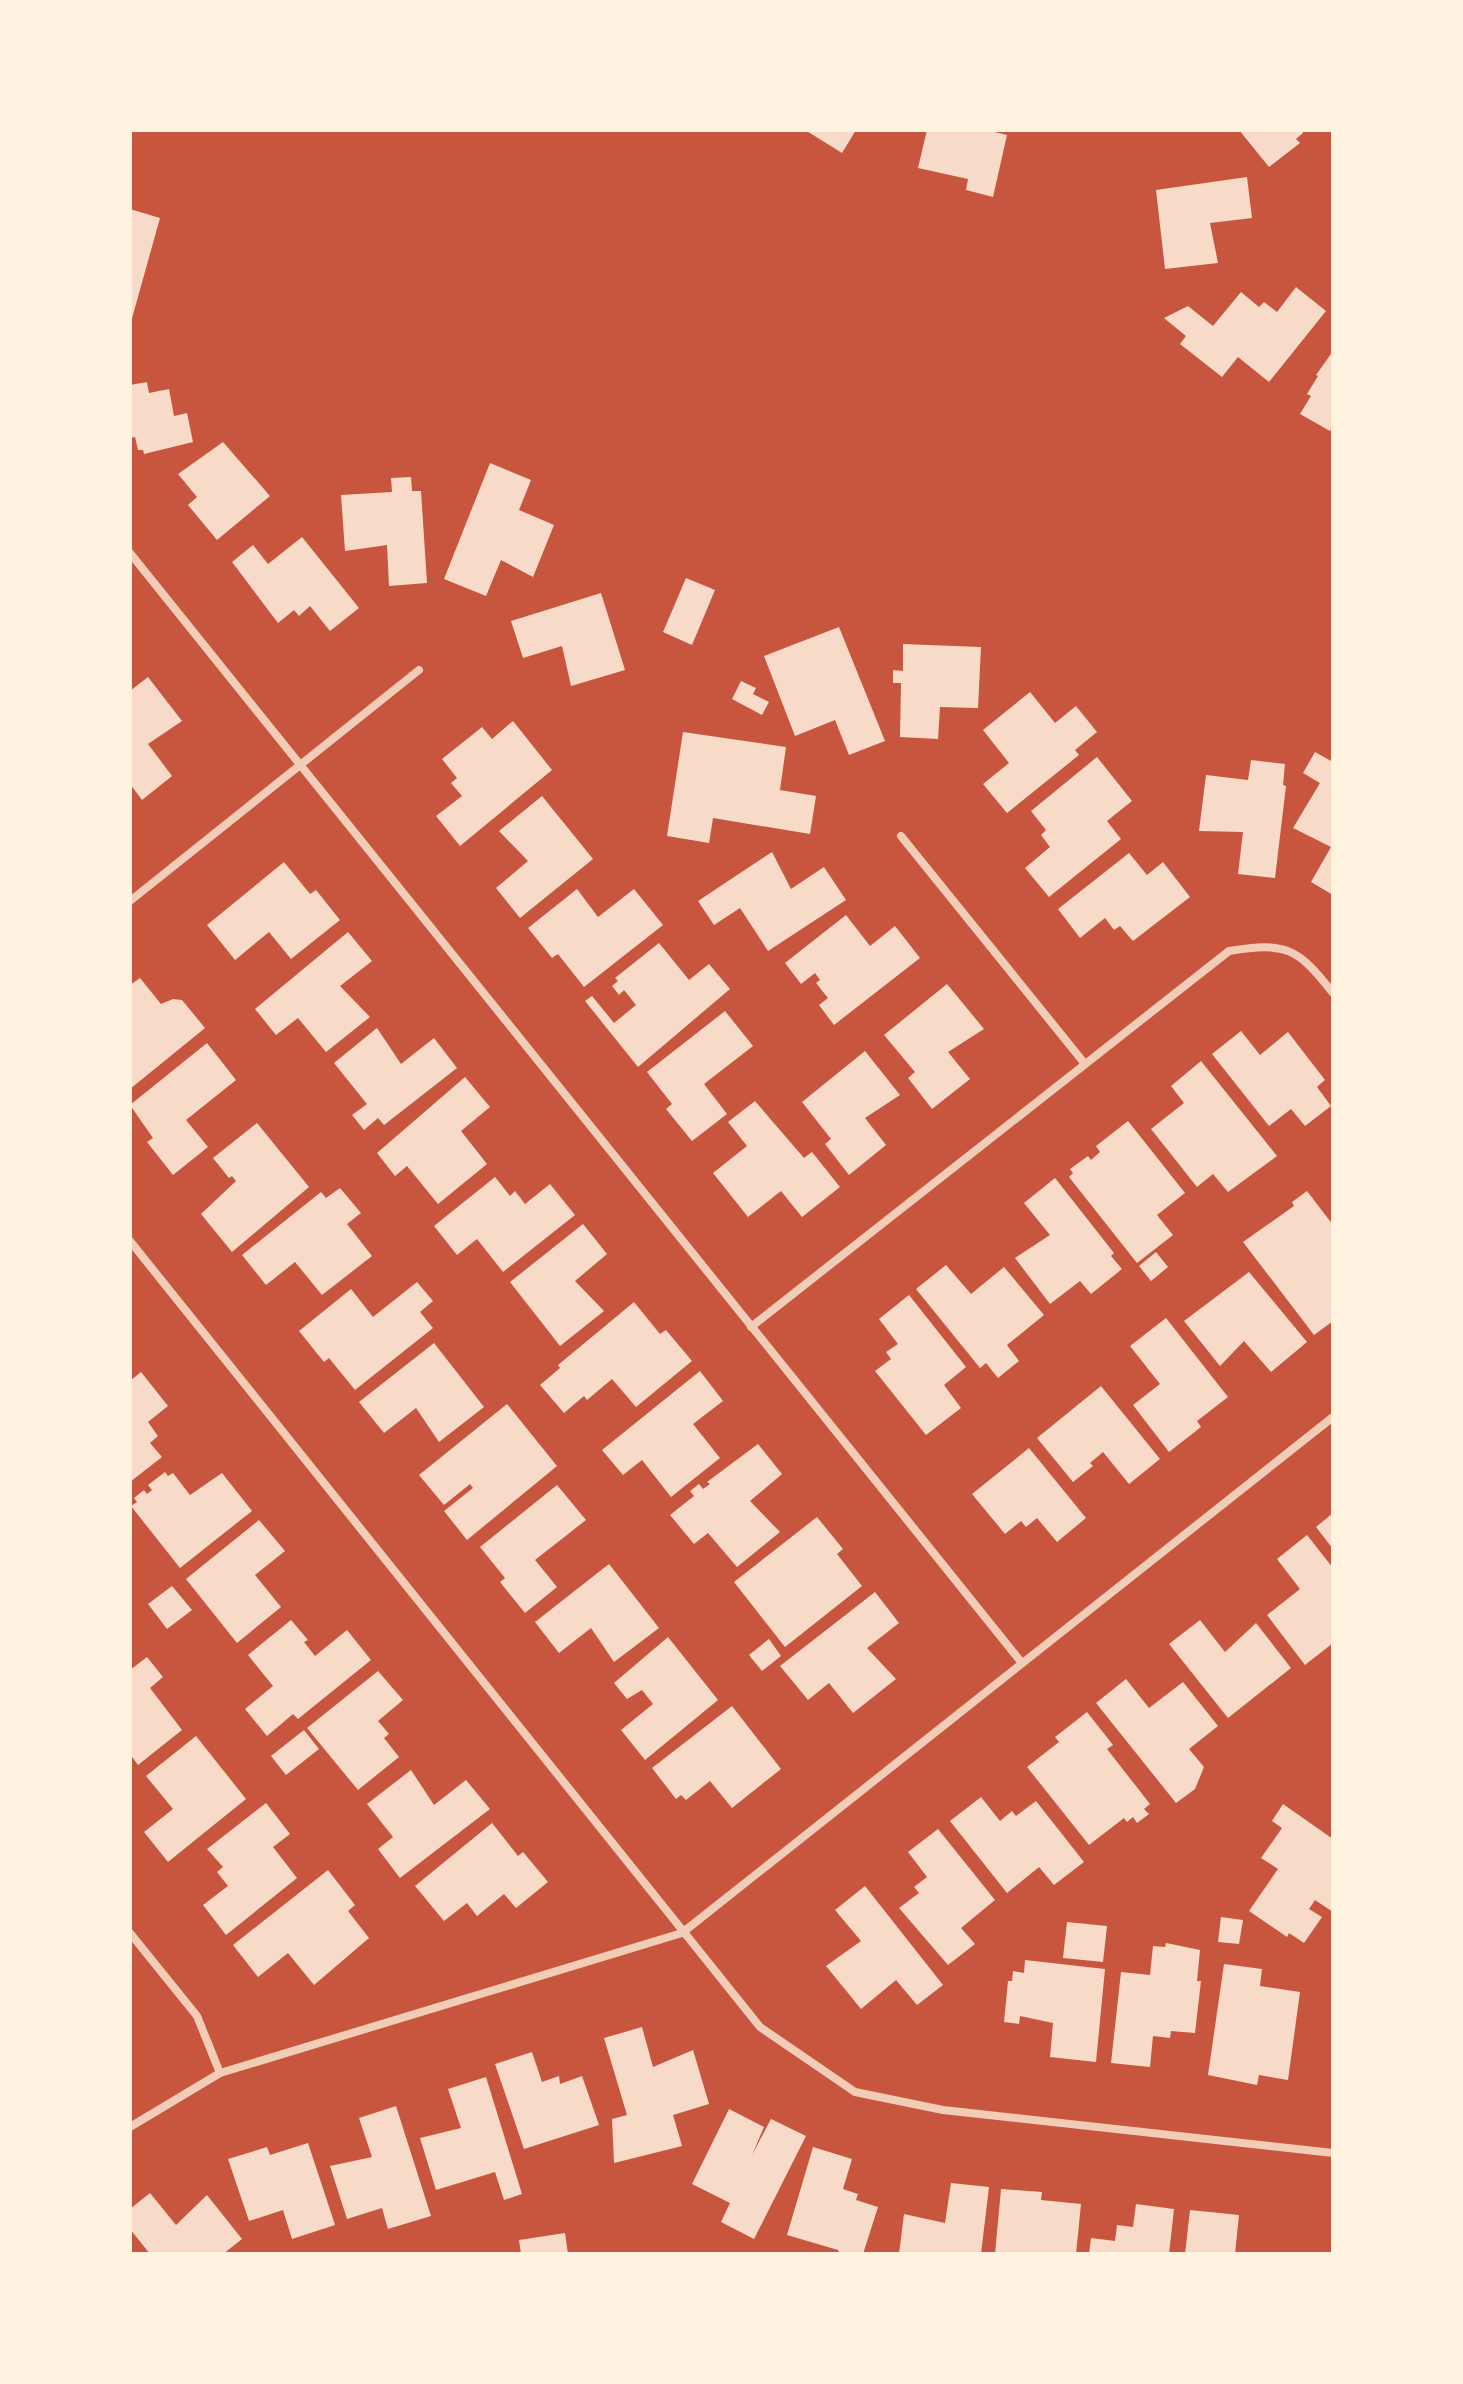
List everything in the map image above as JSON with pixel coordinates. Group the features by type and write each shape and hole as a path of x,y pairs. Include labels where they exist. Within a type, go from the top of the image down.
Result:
{"street":[{"path":"130,553 1022,1663"},
{"path":"130,901 419,670"},
{"path":"901,836 1085,1064"},
{"path":"751,1327 1229,951 1271,945 1306,959 1333,993"},
{"path":"130,1241 760,2027 855,2092 943,2110 1333,2153"},
{"path":"130,2127 220,2073 682,1933 1333,1417"},
{"path":"130,1933 197,2016 220,2073"}],"building":[{"path":"805,130 856,130 842,153"},
{"path":"927,130 986,130 1007,135 993,197 966,190 968,179 918,168"},
{"path":"1239,130 1301,130 1303,133 1296,139 1300,143 1269,167"},
{"path":"1247,177 1252,218 1210,223 1218,263 1165,269 1156,190"},
{"path":"130,209 160,218 131,322 130,322"},
{"path":"1296,287 1326,311 1269,382 1238,357 1222,377 1180,344 1186,336 1164,318 1188,306 1213,326 1241,292 1259,307 1264,302 1277,312"},
{"path":"1333,351 1333,426 1330,431 1300,414 1311,396 1307,394 1316,375"},
{"path":"147,382 149,393 169,389 174,416 187,413 193,442 144,454 143,450 138,450 135,437 130,438 130,385"},
{"path":"223,442 270,496 217,540 188,505 197,497 178,474"},
{"path":"490,463 531,480 519,510 554,525 533,577 501,560 486,596 444,579"},
{"path":"411,477 412,491 421,491 427,583 389,586 387,545 345,551 341,495 392,492 391,478"},
{"path":"302,537 359,608 330,631 310,606 299,616 294,610 278,623 232,562 253,545 268,564"},
{"path":"686,578 715,590 692,645 663,632"},
{"path":"601,593 625,670 571,686 562,646 523,658 511,621"},
{"path":"839,627 885,741 849,755 835,720 795,736 764,656"},
{"path":"903,644 981,647 978,708 940,707 938,739 900,737 901,683 893,683 893,670 903,671"},
{"path":"148,677 182,721 148,744 172,776 142,800 130,784 130,691"},
{"path":"741,681 756,688 753,694 769,702 762,715 732,699"},
{"path":"1030,692 1055,723 1076,706 1097,732 1075,750 1079,755 1007,813 983,784 1009,763 983,730"},
{"path":"513,721 552,770 460,846 436,816 462,796 451,783 457,778 442,759 482,727 492,739"},
{"path":"683,732 786,747 780,790 816,796 810,834 713,818 709,843 667,836"},
{"path":"1315,752 1333,762 1333,895 1311,882 1331,847 1293,828 1320,783 1303,773"},
{"path":"1097,757 1132,801 1107,821 1121,839 1049,897 1025,868 1050,847 1041,835 1046,830 1031,811"},
{"path":"1251,760 1285,764 1283,785 1286,786 1275,878 1238,874 1243,832 1199,831 1206,775 1248,780"},
{"path":"542,796 593,859 520,918 496,888 528,861 499,831"},
{"path":"772,852 791,889 824,867 846,900 768,951 740,908 714,925 698,901"},
{"path":"1129,853 1147,875 1163,862 1190,897 1133,941 1120,926 1114,930 1105,918 1080,938 1058,909"},
{"path":"284,862 310,894 316,890 340,920 291,959 269,932 235,960 207,925"},
{"path":"577,889 598,917 634,889 663,925 584,987 558,954 552,958 528,928"},
{"path":"846,915 870,946 895,926 920,958 834,1025 819,1005 828,998 816,983 820,980 815,973 801,984 785,963"},
{"path":"348,932 372,961 340,986 370,1017 326,1052 298,1018 276,1035 255,1009"},
{"path":"659,943 689,980 709,964 730,989 638,1067 585,1001 592,996 614,1023 636,1005 624,990 619,995 612,986 618,981 615,978"},
{"path":"140,978 161,1004 173,999 182,1000 205,1028 130,1089 130,985"},
{"path":"947,984 984,1029 948,1052 970,1079 932,1109 908,1078 915,1072 884,1035"},
{"path":"725,1011 753,1046 704,1084 727,1114 692,1141 666,1109 672,1104 647,1072"},
{"path":"377,1028 401,1064 434,1038 457,1068 384,1125 378,1118 364,1130 352,1115 367,1104 334,1063"},
{"path":"1241,1031 1260,1055 1288,1032 1325,1080 1317,1087 1331,1106 1305,1126 1291,1109 1269,1126 1212,1054"},
{"path":"207,1043 236,1080 186,1120 208,1147 173,1175 147,1142 153,1138 130,1105"},
{"path":"865,1051 900,1095 865,1118 886,1145 849,1175 825,1144 831,1139 802,1102"},
{"path":"1201,1061 1277,1156 1228,1192 1213,1174 1197,1187 1151,1129 1184,1103 1171,1086"},
{"path":"465,1077 490,1107 461,1131 487,1164 438,1204 407,1166 395,1176 377,1153"},
{"path":"755,1101 804,1158 812,1152 840,1187 802,1217 781,1191 748,1217 713,1173 747,1146 728,1122"},
{"path":"1128,1121 1185,1193 1157,1215 1173,1235 1137,1263 1069,1177 1073,1173 1070,1169 1088,1156 1091,1160 1100,1152 1096,1146"},
{"path":"257,1123 309,1187 232,1252 201,1214 236,1181 232,1176 229,1178 213,1158"},
{"path":"495,1177 510,1196 515,1191 525,1204 550,1184 575,1215 503,1272 477,1239 457,1255 434,1226"},
{"path":"1055,1178 1114,1253 1111,1256 1122,1269 1091,1294 1080,1281 1050,1304 1015,1258 1050,1235 1024,1203"},
{"path":"340,1188 361,1213 347,1224 372,1256 322,1295 295,1262 266,1285 242,1255 321,1192 326,1198"},
{"path":"1307,1191 1333,1225 1333,1321 1314,1335 1243,1242 1294,1206 1292,1202"},
{"path":"583,1224 607,1254 575,1281 604,1311 560,1346 510,1282"},
{"path":"1156,1252 1168,1267 1151,1281 1139,1266"},
{"path":"946,1265 971,1294 1004,1267 1044,1315 1007,1345 1019,1361 998,1378 986,1363 980,1368 916,1289"},
{"path":"1249,1272 1307,1342 1271,1372 1244,1341 1220,1366 1184,1321"},
{"path":"417,1282 433,1301 420,1312 433,1328 355,1390 329,1358 324,1362 299,1331 351,1289 373,1317"},
{"path":"909,1295 966,1367 944,1385 961,1408 926,1435 875,1371 891,1359 886,1352 898,1344 879,1319"},
{"path":"634,1302 660,1334 666,1330 692,1361 636,1407 612,1379 587,1400 584,1396 564,1413 540,1385 560,1368 558,1365"},
{"path":"1166,1318 1228,1397 1197,1421 1201,1427 1169,1452 1133,1405 1160,1384 1130,1346"},
{"path":"434,1343 484,1407 439,1442 416,1408 384,1433 359,1402"},
{"path":"700,1371 723,1401 693,1424 720,1458 671,1497 642,1460 623,1475 602,1450"},
{"path":"141,1372 168,1406 148,1422 158,1436 150,1443 162,1457 130,1482 130,1381"},
{"path":"1101,1386 1160,1459 1129,1484 1103,1452 1090,1463 1093,1466 1073,1482 1037,1438"},
{"path":"507,1404 557,1466 467,1540 444,1511 473,1488 470,1484 444,1505 419,1475"},
{"path":"758,1444 782,1474 750,1501 780,1532 737,1567 708,1533 694,1544 670,1515 694,1496 690,1491 699,1484 703,1489 710,1484 707,1482"},
{"path":"1029,1448 1086,1518 1057,1542 1037,1518 1026,1527 1021,1521 1005,1534 972,1494"},
{"path":"165,1472 168,1476 173,1473 190,1495 222,1473 252,1511 180,1568 131,1506 137,1502 134,1498 144,1490 147,1494 152,1490 148,1485"},
{"path":"557,1485 586,1520 535,1560 557,1587 525,1613 500,1582 505,1578 480,1547"},
{"path":"1333,1513 1333,1549 1316,1527"},
{"path":"817,1517 843,1549 837,1554 862,1586 785,1647 734,1582"},
{"path":"259,1520 285,1551 255,1575 281,1607 237,1643 186,1579"},
{"path":"1307,1535 1333,1568 1333,1643 1305,1665 1267,1615 1300,1589 1277,1559"},
{"path":"609,1564 659,1628 614,1662 591,1628 559,1653 535,1622"},
{"path":"172,1586 192,1610 167,1629 148,1604"},
{"path":"875,1592 899,1623 867,1648 896,1679 853,1713 829,1683 808,1700 780,1666"},
{"path":"291,1620 308,1640 304,1642 315,1656 347,1630 371,1660 298,1719 293,1714 267,1736 245,1709 273,1686 248,1655"},
{"path":"1200,1620 1225,1652 1256,1623 1291,1668 1228,1718 1169,1644"},
{"path":"668,1637 718,1700 645,1760 621,1730 653,1704 642,1690 627,1699 614,1683"},
{"path":"769,1639 781,1656 762,1671 749,1655"},
{"path":"147,1657 163,1677 150,1688 182,1730 138,1765 130,1754 130,1670"},
{"path":"378,1671 403,1700 378,1721 389,1734 384,1738 399,1757 358,1790 307,1728"},
{"path":"1126,1679 1149,1708 1183,1682 1218,1726 1189,1749 1204,1767 1195,1789 1176,1803 1096,1703"},
{"path":"732,1706 781,1769 732,1808 710,1781 686,1800 681,1795 676,1799 652,1768"},
{"path":"1087,1712 1113,1745 1107,1749 1150,1804 1144,1809 1149,1814 1137,1823 1133,1817 1127,1822 1124,1818 1089,1845 1027,1767 1059,1742 1055,1737"},
{"path":"304,1730 319,1749 286,1775 271,1756"},
{"path":"196,1736 246,1799 168,1862 144,1832 173,1809 146,1776"},
{"path":"411,1770 434,1805 466,1780 490,1809 400,1878 378,1849 393,1837 367,1804"},
{"path":"981,1797 1000,1821 1012,1811 1016,1816 1036,1801 1084,1862 1054,1885 1039,1867 1007,1893 950,1821"},
{"path":"266,1803 290,1834 273,1847 297,1878 226,1935 203,1905 228,1886 217,1872 223,1867 207,1849"},
{"path":"1283,1804 1333,1839 1333,1912 1315,1900 1309,1909 1322,1917 1304,1943 1289,1933 1287,1937 1249,1911 1278,1869 1261,1858 1282,1828 1272,1821"},
{"path":"492,1823 518,1856 523,1852 548,1882 516,1908 504,1894 477,1916 467,1903 444,1921 415,1886"},
{"path":"938,1829 995,1900 961,1928 975,1944 948,1965 899,1908 919,1893 914,1887 927,1877 908,1852"},
{"path":"328,1870 355,1905 348,1911 369,1938 314,1985 288,1953 258,1977 233,1945"},
{"path":"865,1886 943,1985 917,2005 896,1980 861,2009 826,1966 861,1941 835,1910"},
{"path":"1221,1917 1243,1920 1239,1944 1218,1942"},
{"path":"1067,1922 1107,1926 1103,1962 1063,1958"},
{"path":"1166,1943 1200,1950 1197,1981 1201,1981 1195,2033 1171,2031 1170,2038 1153,2036 1150,2067 1111,2063 1121,1972 1150,1975 1153,1946 1165,1947"},
{"path":"1025,1960 1105,1969 1096,2062 1050,2057 1053,2023 1020,2016 1019,2024 1004,2022 1008,1981 1012,1981 1013,1971 1024,1973"},
{"path":"1224,1964 1262,1969 1260,1986 1300,1992 1288,2080 1259,2075 1257,2085 1208,2075"},
{"path":"642,2027 653,2067 693,2050 709,2104 673,2115 682,2146 614,2163 612,2119 627,2115 604,2038"},
{"path":"532,2052 542,2082 559,2076 560,2084 582,2076 599,2125 524,2149 495,2064"},
{"path":"486,2077 522,2194 504,2200 495,2172 436,2190 420,2138 461,2128 448,2089"},
{"path":"396,2106 431,2216 388,2229 382,2208 347,2219 330,2166 372,2157 359,2118"},
{"path":"729,2109 764,2127 752,2155 771,2119 806,2136 754,2239 721,2222 730,2203 692,2184"},
{"path":"308,2143 335,2225 292,2239 283,2210 249,2221 228,2159 267,2147 270,2155"},
{"path":"813,2147 852,2159 843,2189 858,2194 856,2200 878,2207 863,2254 840,2254 838,2250 787,2235"},
{"path":"951,2183 989,2187 981,2254 899,2254 904,2214 945,2223"},
{"path":"1001,2189 1042,2192 1041,2200 1081,2204 1076,2254 995,2254"},
{"path":"150,2193 176,2225 207,2195 242,2239 223,2254 150,2254 130,2229 130,2209"},
{"path":"1136,2204 1174,2209 1169,2254 1089,2254 1091,2238 1115,2241 1117,2225 1133,2227"},
{"path":"1190,2210 1239,2215 1235,2254 1185,2254"},
{"path":"565,2233 568,2254 521,2254 519,2240"}]}
